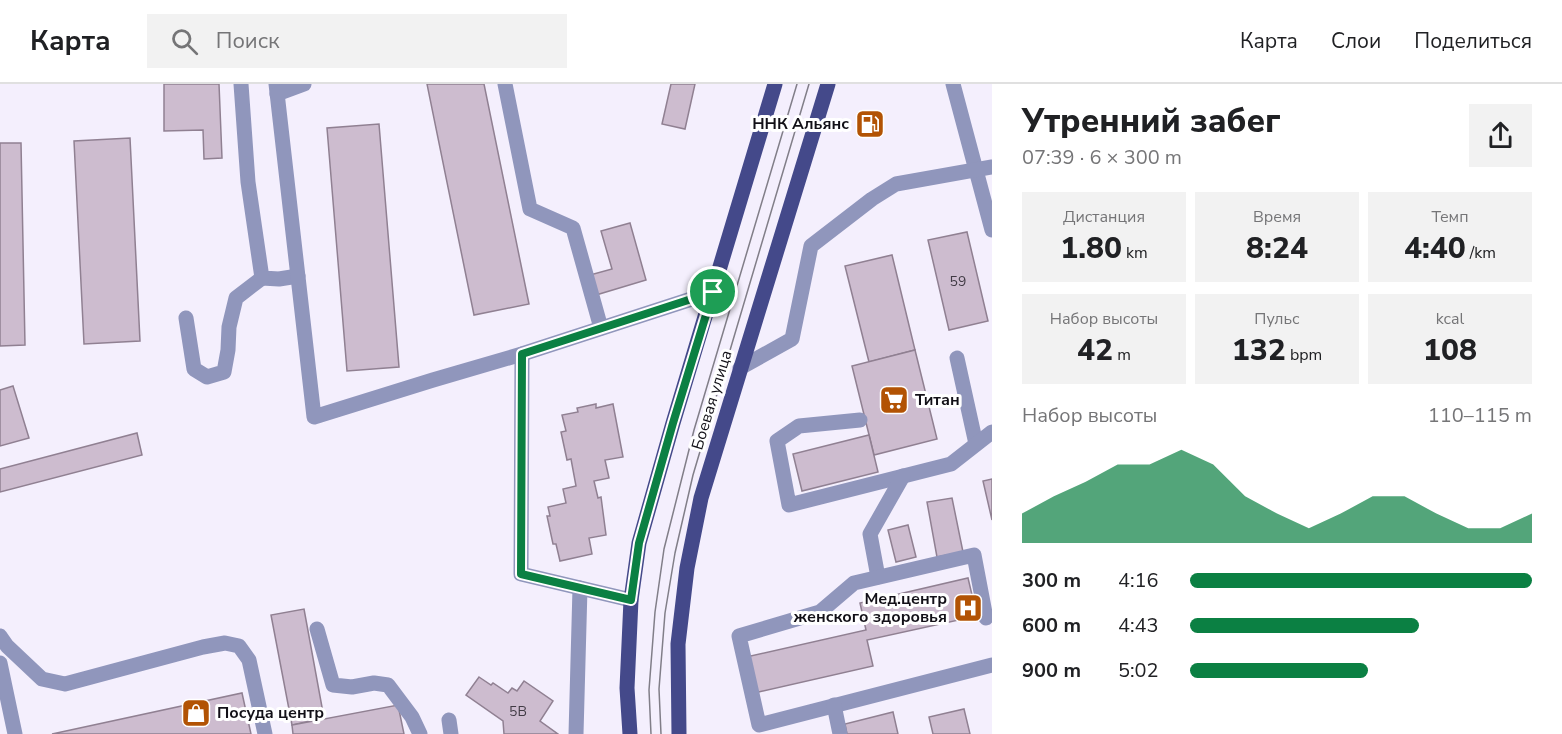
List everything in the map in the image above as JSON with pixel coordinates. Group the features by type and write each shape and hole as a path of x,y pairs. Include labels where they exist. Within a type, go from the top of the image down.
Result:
{"main road":[{"name":"Боевая улица","path":"630,734 627,688 631,600 639,543 775,84"},
{"name":"Боевая улица","path":"679,734 678,644 687,568 701,498 828,84"}],"street":[{"path":"241,84 248,182 262,278"},
{"path":"304,84 276,89 314,417 522,354 713,292"},
{"path":"505,84 530,210 573,228 601,328"},
{"path":"953,84 992,230"},
{"path":"740,369 792,339 812,246 872,198 896,184 992,167"},
{"path":"186,318 194,369 207,377 224,372 229,327 236,298 262,278 279,279 298,276"},
{"path":"522,354 521,574 631,600"},
{"path":"957,358 976,444"},
{"path":"860,420 799,426 777,441 789,505 951,464 992,432"},
{"path":"878,577 870,534 903,476"},
{"path":"986,618 974,555 854,583 820,612 739,636 759,725 992,665"},
{"path":"576,734 580,588"},
{"path":"317,629 333,685 352,687 374,683 388,685 412,717 420,734"},
{"path":"0,636 7,646 42,680 65,684 203,647 225,643 240,646 249,660 265,734"},
{"path":"0,663 15,734"},
{"path":"834,705 840,734"}],"building":[{"path":"164,84 219,84 222,158 204,159 203,130 164,131"},
{"path":"427,84 484,84 529,304 474,315"},
{"path":"671,84 695,84 685,129 662,124"},
{"path":"379,124 399,367 347,371 327,128"},
{"path":"130,138 140,341 84,344 74,141"},
{"path":"0,143 21,143 25,345 0,346"},
{"path":"630,223 646,280 596,295 590,275 612,269 601,231"},
{"path":"967,232 988,321 949,330 928,240"},
{"path":"892,255 915,350 869,362 845,266"},
{"name":"Титан","path":"915,350 937,439 874,455 852,366"},
{"path":"13,386 29,438 0,446 0,390"},
{"path":"596,404 596,408 613,404 623,457 605,460 609,478 594,481 598,498 601,497 606,535 589,538 592,554 560,561 556,544 553,544 547,516 550,516 548,507 566,503 563,489 576,486 571,459 567,460 561,432 566,431 562,415 578,412 577,408"},
{"path":"137,433 142,455 0,492 0,469"},
{"path":"869,435 878,472 802,491 793,454"},
{"path":"992,479 992,520 983,481"},
{"path":"952,498 963,552 937,557 927,502"},
{"path":"908,525 916,557 896,562 888,530"},
{"path":"968,578 977,616 867,640 873,666 754,693 746,657 866,630 860,603"},
{"path":"304,609 324,718 292,725 271,615"},
{"path":"479,677 508,693 512,688 517,691 524,681 553,701 540,721 558,734 504,734 503,721 466,695"},
{"name":"Посуда центр","path":"242,693 251,734 52,734"},
{"path":"398,705 404,734 293,734 292,725"},
{"path":"964,709 970,734 933,734 929,717"},
{"path":"893,712 898,734 847,734 845,724"}],"tram line":[{"path":"651,734 649,690 655,612 664,549 694,430 797,84"},
{"path":"661,734 659,689 665,613 675,553 693,475 809,84"}],"place":[{"name":"ННК Альянс","path":"870,124"},
{"name":"Титан","path":"894,400"},
{"name":"Мед.центр женского здоровья","path":"968,608"},
{"name":"Посуда центр","path":"196,713"}],"route":[{"path":"713,292 639,543 631,600 521,574 522,354 713,292"}]}
